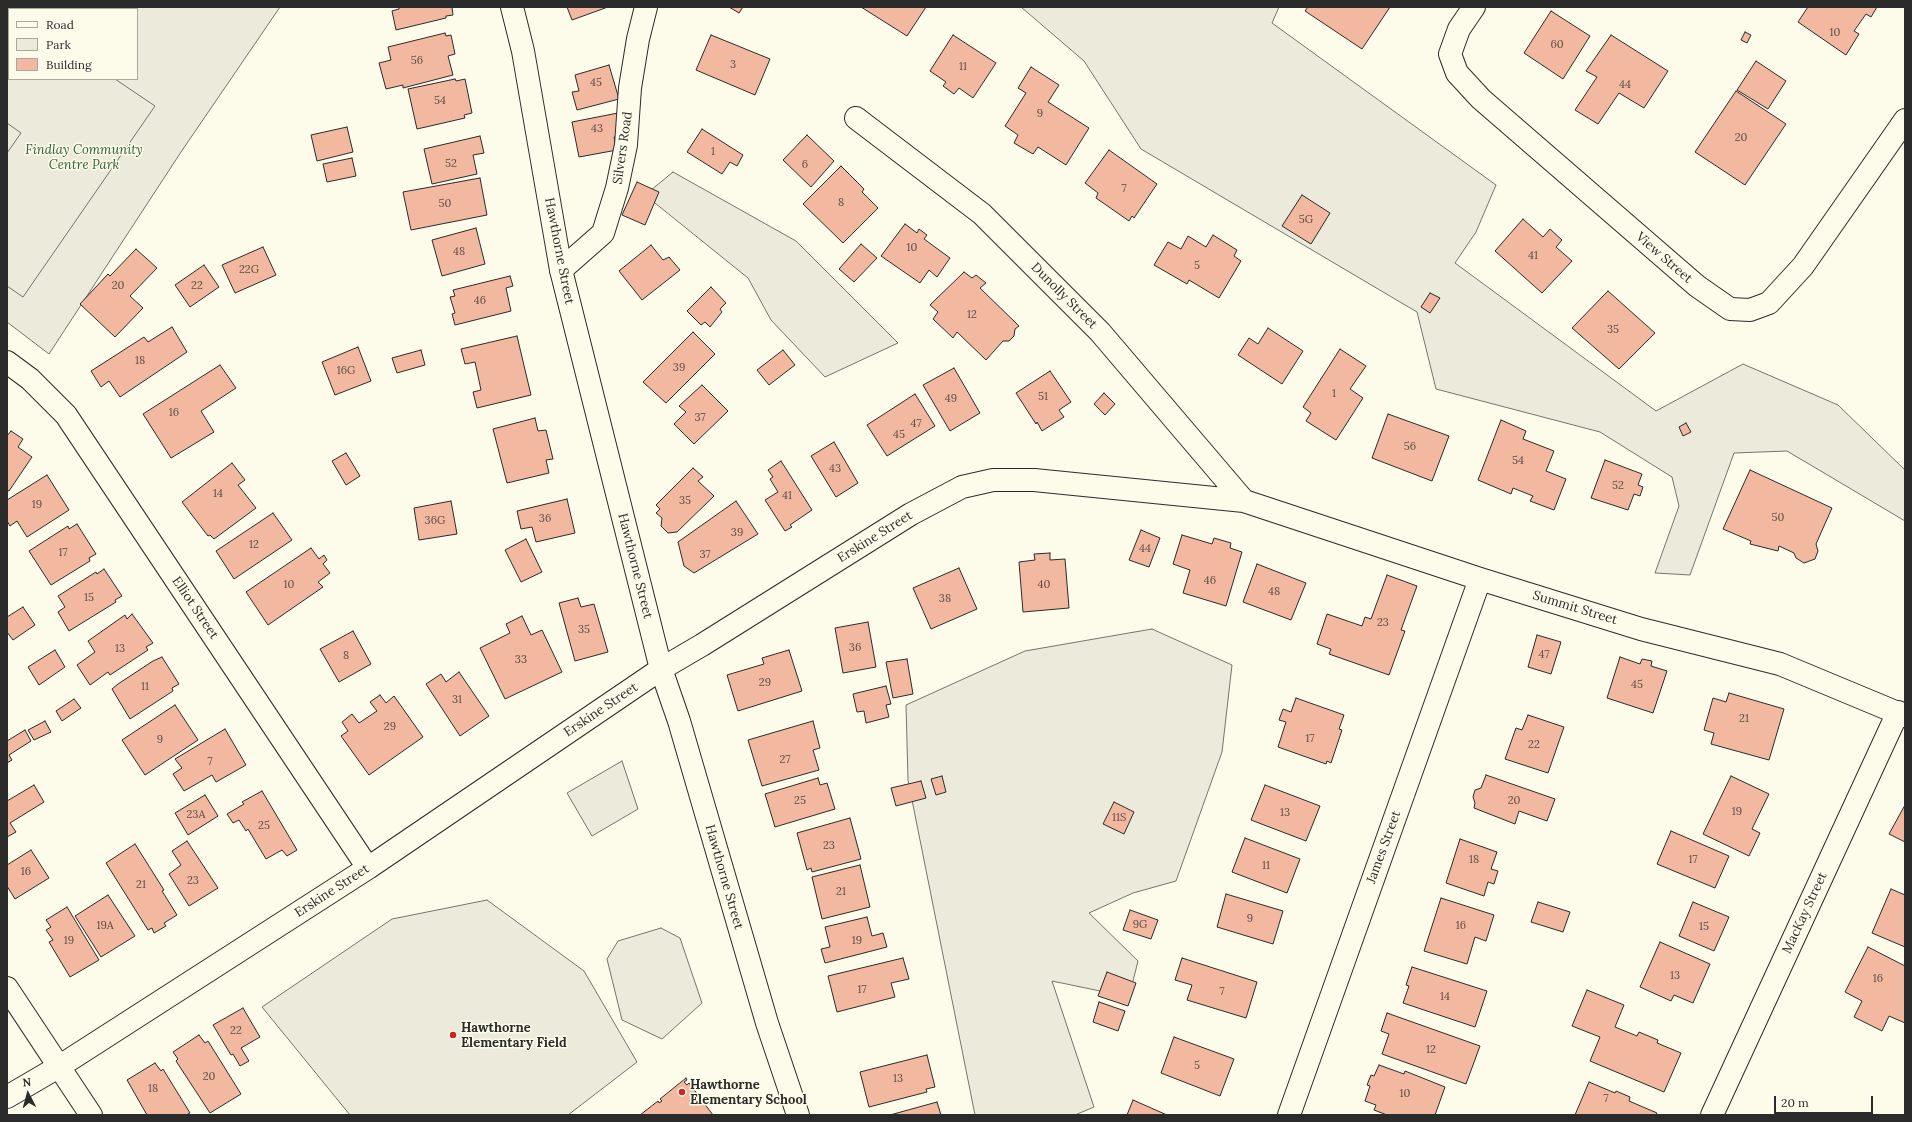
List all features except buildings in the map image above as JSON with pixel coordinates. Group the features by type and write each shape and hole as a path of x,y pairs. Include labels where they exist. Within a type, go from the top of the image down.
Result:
{"street":[{"name":"Hawthorne Street","path":"512,7 523,51 561,270 661,669 679,721 767,1023 798,1115"},
{"name":"Silvers Road","path":"561,270 603,233 608,218 617,188 626,145 630,88 638,39 646,7"},
{"name":"View Street","path":"1474,7 1459,29 1450,54 1457,73 1481,99 1661,255 1697,286 1730,309 1750,310 1769,303 1803,266 1905,120"},
{"name":"Dunolly Street","path":"856,118 982,214 1100,332 1244,501"},
{"name":"Elliot Street","path":"7,362 30,378 66,414 368,868"},
{"name":"Erskine Street","path":"7,1097 60,1066 368,868 661,669 702,645 911,514 962,487 993,480 1034,480 1244,501"},
{"name":"Summit Street","path":"1244,501 1480,579 1642,629 1780,664 1901,714"},
{"name":"James Street","path":"1289,1115 1480,579"},
{"name":"MacKay Street","path":"1712,1115 1901,714"},
{"path":"7,988 91,1115"}],"green space":[{"name":"Findlay Community Centre Park","path":"7,7 280,7 181,152 49,354 7,322"},
{"path":"1021,7 1279,7 1272,23 1496,185 1476,232 1455,263 1656,411 1743,364 1838,405 1905,470 1905,521 1787,451 1734,453 1690,575 1655,573 1679,506 1672,477 1600,432 1436,389 1417,312 1141,149 1084,61"},
{"path":"673,172 796,241 898,343 825,377 771,320 748,278 645,195"},
{"path":"1152,629 1232,665 1222,752 1176,881 1133,893 1089,913 1138,961 1129,997 1052,981 1094,1107 1075,1115 975,1115 908,780 906,705 1025,651"},
{"path":"622,761 638,809 592,836 567,793"},
{"name":"Hawthorne Elementary Field","path":"487,900 584,971 637,1062 568,1115 350,1115 262,1007 392,919"},
{"path":"661,928 680,938 702,1003 662,1039 622,1020 607,959 618,941"}],"shaded area":[{"path":"8,56 8,80 116,80 155,106 23,297 7,286 7,153 21,133 7,123"}],"place":[{"name":"Hawthorne Elementary Field","path":"453,1035"},
{"name":"Hawthorne Elementary School","path":"682,1092"}]}
